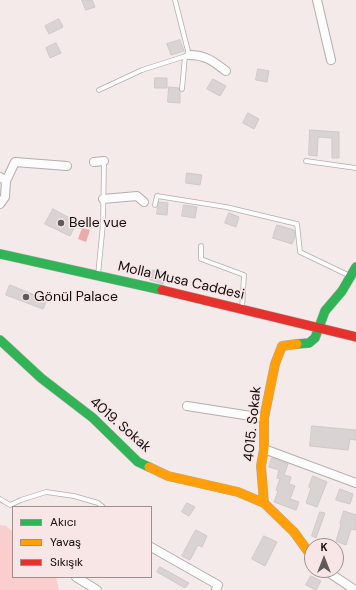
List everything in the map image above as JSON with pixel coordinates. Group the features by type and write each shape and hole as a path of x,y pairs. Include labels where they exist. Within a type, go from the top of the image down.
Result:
{"street":[{"path":"317,0 331,60"},
{"path":"187,56 201,55 213,61 226,71"},
{"path":"94,162 104,161"},
{"path":"0,204 4,197 3,179 15,162 66,166"},
{"path":"104,199 137,196 144,202"},
{"name":"Molla Musa Caddesi","path":"0,254 98,275 356,337"},
{"path":"320,328 324,312 336,299 352,277 356,267"},
{"name":"4015. Sokak","path":"264,504 261,466 264,449 264,418 275,364 282,346 287,344 308,343 313,340 320,328"},
{"name":"4019. Sokak","path":"0,340 41,378 93,418 138,462 168,476 238,492 264,504 294,532 304,546"},
{"path":"187,406 264,418"},
{"path":"264,449 356,483"},
{"path":"152,548 218,585 216,590"},
{"path":"78,578 97,590"},
{"path":"336,578 355,590"}],"lane":[{"path":"175,0 187,56 182,89"},
{"path":"99,90 142,70 187,56"},
{"path":"98,275 103,224 104,161"},
{"path":"306,161 356,168"},
{"path":"155,205 157,196 226,207 297,224 300,252 352,277"},
{"path":"201,246 201,259 244,275 242,310"},
{"path":"0,499 10,506 21,500 46,492 74,496 98,503 102,506"}],"shaded area":[{"path":"82,228 90,230 86,242 78,239"},
{"path":"0,525 6,526 12,531 12,578 56,578 59,590 0,590"}],"building":[{"path":"82,0 92,0 95,7 86,10"},
{"path":"59,19 63,27 49,34 45,26"},
{"path":"180,40 184,51 171,55 167,44"},
{"path":"56,43 61,53 50,58 46,48"},
{"path":"258,69 269,71 267,82 256,80"},
{"path":"155,78 167,78 167,88 155,88"},
{"path":"213,79 226,86 220,96 207,89"},
{"path":"169,87 179,88 180,103 168,102"},
{"path":"248,113 259,119 254,129 243,123"},
{"path":"310,130 339,132 339,158 332,158 332,138 318,137 317,156 309,155"},
{"path":"187,173 202,175 200,185 186,183"},
{"path":"159,202 168,203 167,215 157,214"},
{"path":"184,205 197,207 195,218 182,216"},
{"name":"Belle vue","path":"53,209 77,222 70,236 45,224"},
{"path":"229,213 239,217 236,227 225,223"},
{"path":"277,225 294,230 295,237 292,244 273,238"},
{"path":"153,270 166,273 163,284 150,280"},
{"name":"Gönül Palace","path":"10,285 47,300 43,309 6,295"},
{"path":"312,426 356,430 356,440 350,439 348,450 310,446"},
{"path":"272,458 288,464 284,475 291,477 289,484 295,486 290,499 299,502 296,510 274,502 280,479 277,478 279,470 269,467"},
{"path":"313,476 327,482 317,507 306,503"},
{"path":"340,489 353,494 350,504 336,500"},
{"path":"187,503 195,507 189,516 182,512"},
{"path":"344,511 356,515 356,530 351,529 346,545 344,544 344,538 337,538"},
{"path":"320,512 325,513 316,538 312,536"},
{"path":"196,530 207,536 202,547 198,545 190,560 182,556"},
{"path":"264,536 277,542 265,566 252,559"},
{"path":"160,567 189,583 185,588 157,572"},
{"path":"310,578 315,578 321,581 316,590 306,585"}],"traffic: fast":[{"path":"0,254 162,290"},
{"path":"297,344 309,343 315,338 325,311 342,291 356,267"},
{"path":"0,340 41,378 93,418 138,462 149,467"}],"traffic: slow":[{"path":"264,503 261,466 264,449 264,418 275,364 282,346 297,344"},
{"path":"149,467 168,476 238,492 264,503 294,532 304,546"}],"traffic: jam":[{"path":"162,290 356,337"}],"place":[{"name":"Belle vue","path":"61,223"},
{"name":"Gönül Palace","path":"26,297"}]}
